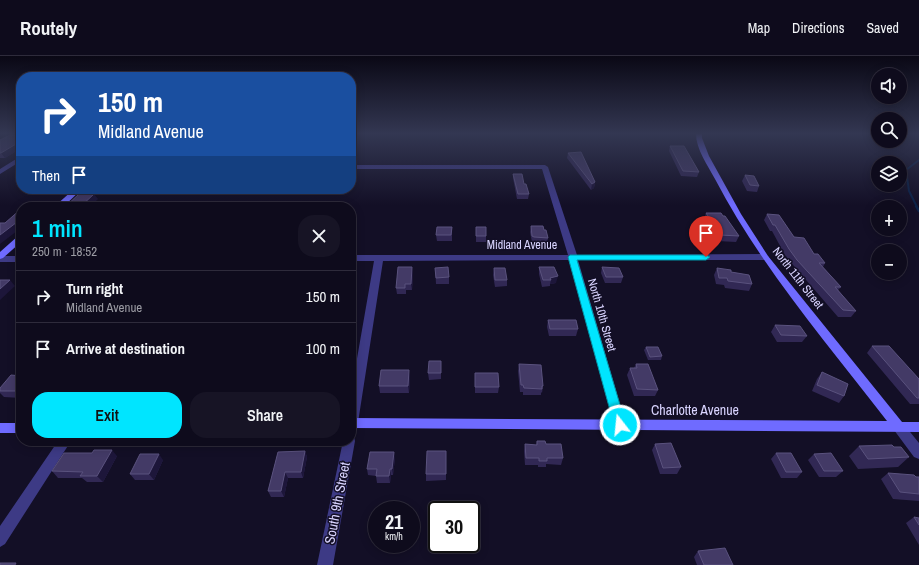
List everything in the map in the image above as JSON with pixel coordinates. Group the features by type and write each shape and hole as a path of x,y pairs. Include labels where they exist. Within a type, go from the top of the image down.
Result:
{"street":[{"name":"North 11th Street","path":"707,158 742,222 765,257 898,426"},
{"path":"0,172 16,161"},
{"path":"0,166 16,167"},
{"name":"North 10th Street","path":"356,167 545,166 620,425"},
{"path":"64,202 72,194"},
{"path":"0,258 16,243"},
{"name":"Midland Avenue","path":"356,258 765,257"},
{"path":"0,258 16,259"},
{"path":"356,395 379,258"},
{"name":"Charlotte Avenue","path":"356,425 919,427"},
{"path":"898,426 919,453"},
{"path":"0,428 16,428"},
{"path":"0,539 62,446"},
{"name":"South 9th Street","path":"325,565 348,446"}],"building":[{"path":"572,158 584,158 595,182 592,184"},
{"path":"676,158 691,158 699,172 683,171"},
{"path":"513,174 522,174 524,184 526,184 529,194 518,194"},
{"path":"745,175 754,176 759,186 750,185"},
{"path":"79,194 94,194 85,202 70,202"},
{"path":"16,213 16,223 0,235 0,223 5,223"},
{"path":"706,213 721,213 725,216 739,236 720,235"},
{"path":"767,214 779,215 794,237 804,238 814,254 818,254 825,263 819,263 841,287 835,287 856,311 843,310 797,260"},
{"path":"531,226 543,226 544,230 546,230 548,238 532,236"},
{"path":"437,227 452,227 451,235 436,235"},
{"path":"476,227 486,227 486,236 476,236"},
{"path":"398,267 412,267 411,284 405,284 405,288 396,288"},
{"path":"448,267 449,277 436,278 435,268"},
{"path":"539,267 554,267 558,276 550,278 551,280 543,280"},
{"path":"602,267 619,268 623,277 606,277"},
{"path":"494,268 505,268 507,280 495,280"},
{"path":"717,268 749,275 752,284 728,281 727,278 719,278"},
{"path":"0,280 10,280 0,289"},
{"path":"548,320 576,320 578,329 550,329"},
{"path":"775,325 800,326 807,336 781,335"},
{"path":"872,346 889,346 919,379 919,398 917,398"},
{"path":"646,347 658,347 662,356 650,357"},
{"path":"429,361 441,361 441,373 428,373"},
{"path":"519,364 541,365 542,389 524,388 523,385 521,385"},
{"path":"636,364 648,364 658,390 637,389 630,368 637,368"},
{"path":"381,370 409,370 408,386 379,386"},
{"path":"822,372 848,384 844,396 817,385"},
{"path":"475,373 498,373 499,387 475,387"},
{"path":"11,375 16,376 15,391 0,391 0,388"},
{"path":"537,441 545,441 546,444 561,444 563,458 547,458 547,461 539,461 539,458 526,458 525,444 537,445"},
{"path":"671,443 681,467 663,468 655,444"},
{"path":"892,445 894,447 901,447 909,457 868,459 859,446"},
{"path":"94,450 112,450 97,476 80,476 83,472 52,471 64,453 92,453"},
{"path":"305,451 301,472 285,472 281,491 268,491 278,452"},
{"path":"427,451 446,451 446,474 426,474"},
{"path":"370,452 394,452 392,469 390,469 389,476 376,476 377,469 367,469"},
{"path":"776,453 791,453 802,472 786,472"},
{"path":"831,453 843,471 824,471 814,454"},
{"path":"140,454 159,454 149,474 130,474"},
{"path":"888,473 914,475 919,477 919,494 900,492"},
{"path":"914,517 919,518 919,525"},
{"path":"725,548 733,565 704,565 698,551"},
{"path":"0,563 16,563 15,565 0,565"}],"waterway":[{"path":"917,207 909,191 906,170 919,160"},
{"path":"916,206 919,211"}],"route":[{"path":"620,425 572,257 706,257"}]}
